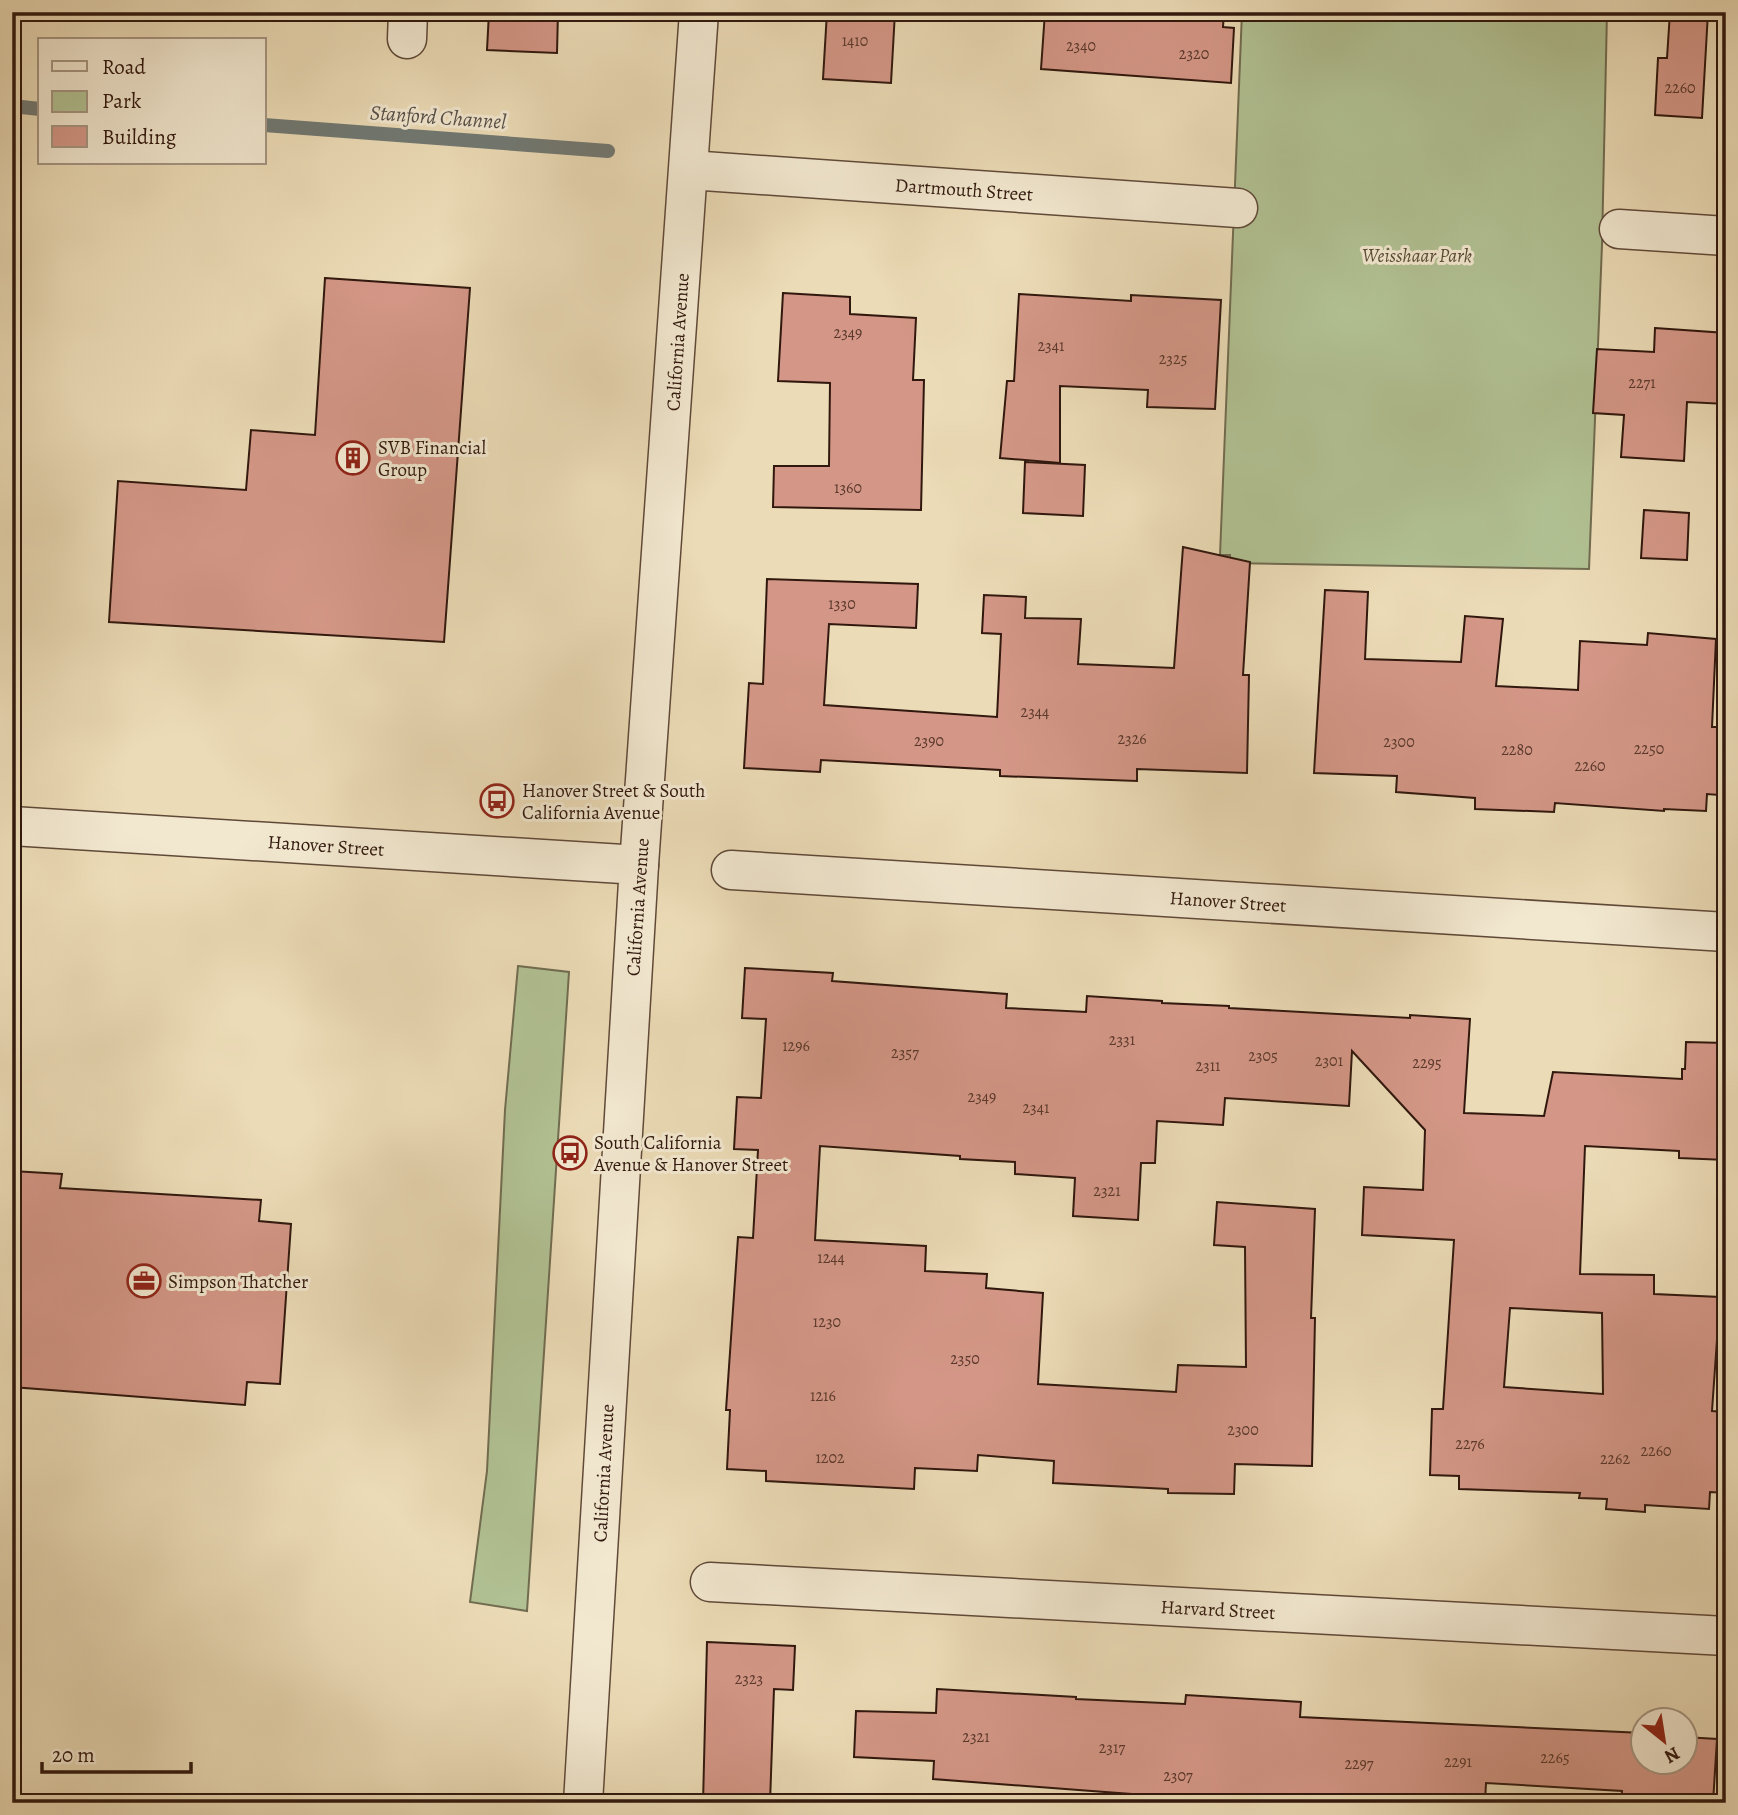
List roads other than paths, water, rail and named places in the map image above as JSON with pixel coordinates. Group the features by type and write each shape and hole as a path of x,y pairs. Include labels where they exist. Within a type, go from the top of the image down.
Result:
{"street":[{"name":"California Avenue","path":"583,1803 639,865 699,12"},
{"name":"Dartmouth Street","path":"689,170 1238,208"},
{"path":"1619,229 1726,236"},
{"name":"Hanover Street","path":"12,825 639,865"},
{"name":"Hanover Street","path":"731,870 1726,932"},
{"name":"Harvard Street","path":"710,1582 1726,1636"}],"waterway":[{"name":"Stanford Channel","path":"12,106 38,109"},
{"name":"Stanford Channel","path":"266,125 608,151"}],"place":[{"name":"SVB Financial Group","path":"353,458"},
{"name":"Hanover Street & South California Avenue","path":"497,801"},
{"name":"South California Avenue & Hanover Street","path":"570,1153"},
{"name":"Simpson Thatcher","path":"144,1281"}],"park label":[{"name":"Weisshaar Park","path":"1417,255"}]}
